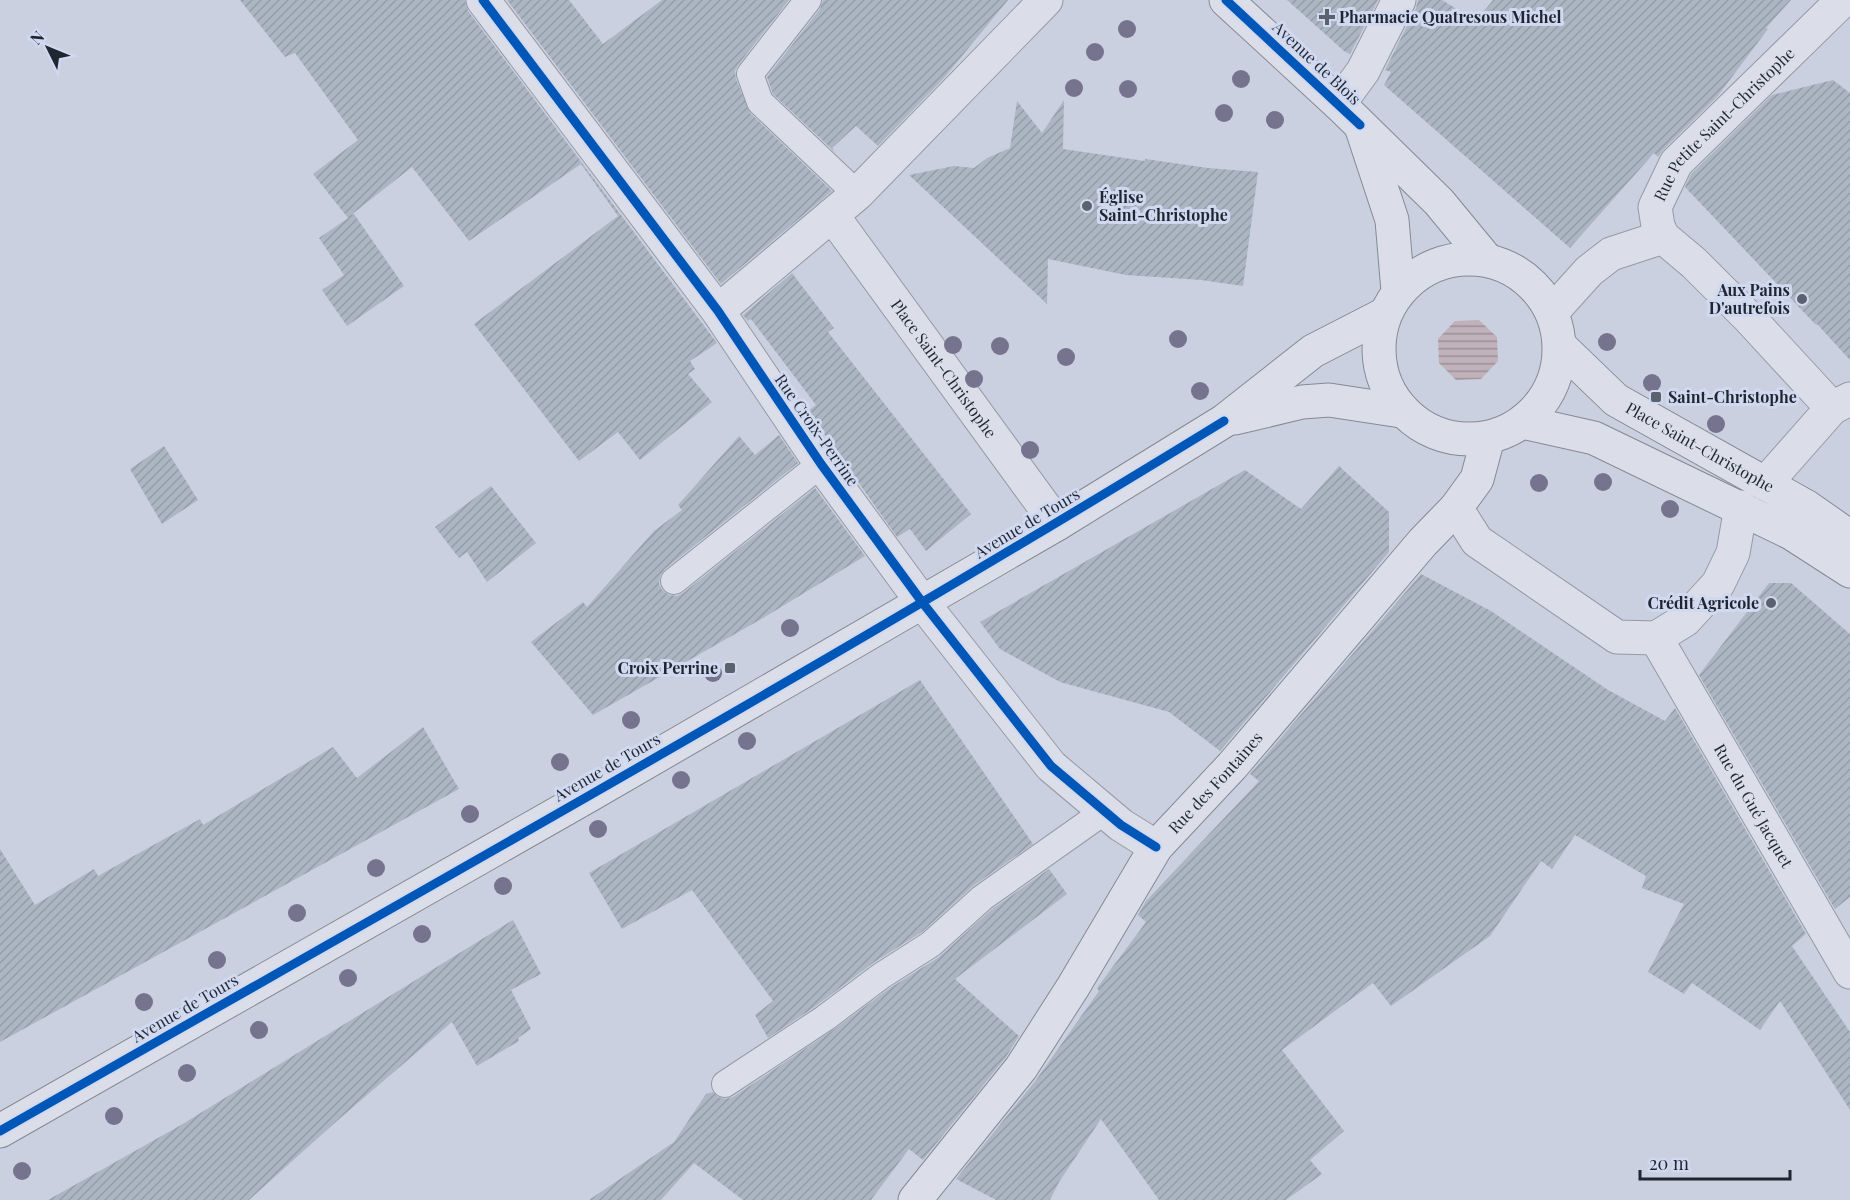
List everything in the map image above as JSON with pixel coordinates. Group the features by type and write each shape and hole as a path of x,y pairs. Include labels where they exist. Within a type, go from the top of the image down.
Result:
{"street":[{"name":"Rue Croix-Perrine","path":"483,0 718,311 821,464 922,602 1051,766 1121,825 1156,847"},
{"path":"718,311 857,194 1046,0"},
{"name":"Avenue de Blois","path":"1226,0 1350,114 1439,202 1486,259"},
{"path":"1350,114 1363,71 1399,0"},
{"name":"Rue Petite Saint-Christophe","path":"1664,237 1658,226 1655,207 1676,163 1845,6"},
{"name":"Avenue de Blois","path":"1350,114 1392,220 1391,302"},
{"name":"Place Saint-Christophe","path":"832,215 1057,524"},
{"path":"1552,312 1589,271 1611,254 1664,237 1841,404 1765,484"},
{"path":"1462,258 1486,259 1507,266 1541,293 1552,312 1557,329 1560,346 1556,375 1542,401 1523,422 1488,438 1464,440 1442,436 1420,425 1401,411 1387,390 1379,365 1378,339 1391,302 1417,274 1438,263 1462,258"},
{"name":"Avenue de Tours","path":"0,1131 588,796 1057,524 1224,421 1313,351 1391,302"},
{"name":"Place Saint-Christophe","path":"1560,346 1616,400 1807,507 1850,537"},
{"name":"Avenue de Tours","path":"1224,421 1302,402 1329,400 1401,411"},
{"name":"Place Saint-Christophe","path":"1523,422 1594,438 1741,507 1791,533 1850,571"},
{"name":"Rue des Fontaines","path":"915,1200 1021,1068 1073,987 1156,847 1232,766 1423,542 1456,508 1477,479 1488,438"},
{"name":"Place Saint-Christophe","path":"1656,638 1685,620 1718,584 1733,554 1741,507"},
{"path":"1456,508 1477,541 1617,637 1656,638"},
{"name":"Rue du Gué Jacquet","path":"1656,638 1850,972"}],"lane":[{"path":"808,0 750,74 760,102 857,194"},
{"path":"674,581 821,464"},
{"path":"725,1084 931,944 982,898 1106,811"}],"shaded area":[{"path":"1479,320 1497,337 1498,361 1481,379 1456,380 1439,363 1438,339 1455,321"}],"building":[{"path":"240,0 465,0 468,11 717,343 690,361 695,369 688,374 712,402 640,460 618,432 579,461 474,324 618,216 581,164 469,241 412,167 351,215 354,214 404,286 347,326 322,290 344,275 319,238 348,218 313,174 358,140 295,53 285,57"},
{"path":"507,0 569,0 603,44 662,0 789,0 738,65 735,71 736,79 750,113 832,191 721,284"},
{"path":"823,0 1008,0 944,78 878,146 856,126 832,148 836,153 773,94 767,77 820,9"},
{"path":"1287,0 1378,0 1350,54"},
{"path":"1418,0 1442,0 1476,21 1493,0 1791,0 1766,28 1768,29 1717,97 1658,157 1654,153 1570,248 1384,85 1391,72 1385,70"},
{"path":"1833,80 1850,93 1850,360 1685,187 1691,174 1772,95"},
{"name":"Église Saint-Christophe","path":"1064,100 1063,149 1145,161 1145,159 1258,172 1243,286 1201,280 1126,275 1048,259 1047,304 909,175 954,166 974,168 987,158 1010,148 1017,101 1042,133"},
{"path":"792,273 834,328 828,332 971,514 926,551 910,529 897,537 808,411 816,405 751,319 748,321 743,315"},
{"path":"779,435 798,463 665,569 660,576 659,584 662,590 669,595 677,596 683,593 815,488 865,556 763,618 593,715 531,642 583,602 587,607 654,531 682,510 678,505 739,436 755,455"},
{"path":"164,446 198,500 162,524 130,469"},
{"path":"1339,466 1389,512 1389,552 1220,751 1169,712 1060,682 1000,649 980,622 1245,470 1301,509"},
{"path":"491,486 536,543 487,582 467,552 459,558 435,527"},
{"path":"1421,574 1491,611 1608,690 1665,721 1675,708 1806,934 1792,946 1850,1032 1850,1110 1780,1001 1760,1030 1692,983 1684,994 1648,972 1684,904 1642,888 1646,876 1575,835 1552,869 1541,861 1490,936 1391,1006 1373,983 1282,1050 1344,1131 1310,1160 1322,1174 1286,1200 1159,1200 1101,1119 1059,1182 1050,1200 996,1200 956,1179 1036,1080 1099,991 1097,988 1146,922 1138,915 1146,901 1259,781 1250,774"},
{"path":"1769,583 1791,583 1850,634 1850,897 1835,909 1699,675"},
{"path":"920,680 1033,844 973,886 922,932 873,963 816,1006 768,1038 755,1015 773,1001 692,890 622,929 589,873"},
{"path":"423,727 459,789 0,1042 0,849 35,905 94,869 98,876 200,819 203,825 333,747 357,778"},
{"path":"1049,869 1067,894 955,979 1019,1036 1006,1057 923,1160 909,1149 871,1200 743,1200 694,1163 661,1200 589,1200 674,1142 706,1094 713,1092 725,1099 733,1097 833,1030 890,988 939,957 991,910"},
{"path":"513,920 541,974 511,990 531,1029 518,1038 519,1041 477,1066 452,1022 249,1200 48,1200 181,1125"}],"cycle path":[{"path":"483,0 718,311 821,464 922,602 1051,766 1121,825 1156,847"},
{"path":"1226,0 1360,125"},
{"path":"0,1131 768,692 1073,513 1224,421"}],"place":[{"name":"Pharmacie Quatresous Michel","path":"1327,17"},
{"name":"Église Saint-Christophe","path":"1087,206"},
{"name":"Aux Pains D'autrefois","path":"1802,299"},
{"name":"Saint-Christophe","path":"1656,397"},
{"name":"Crédit Agricole","path":"1771,603"},
{"name":"Croix Perrine","path":"730,668"}]}
